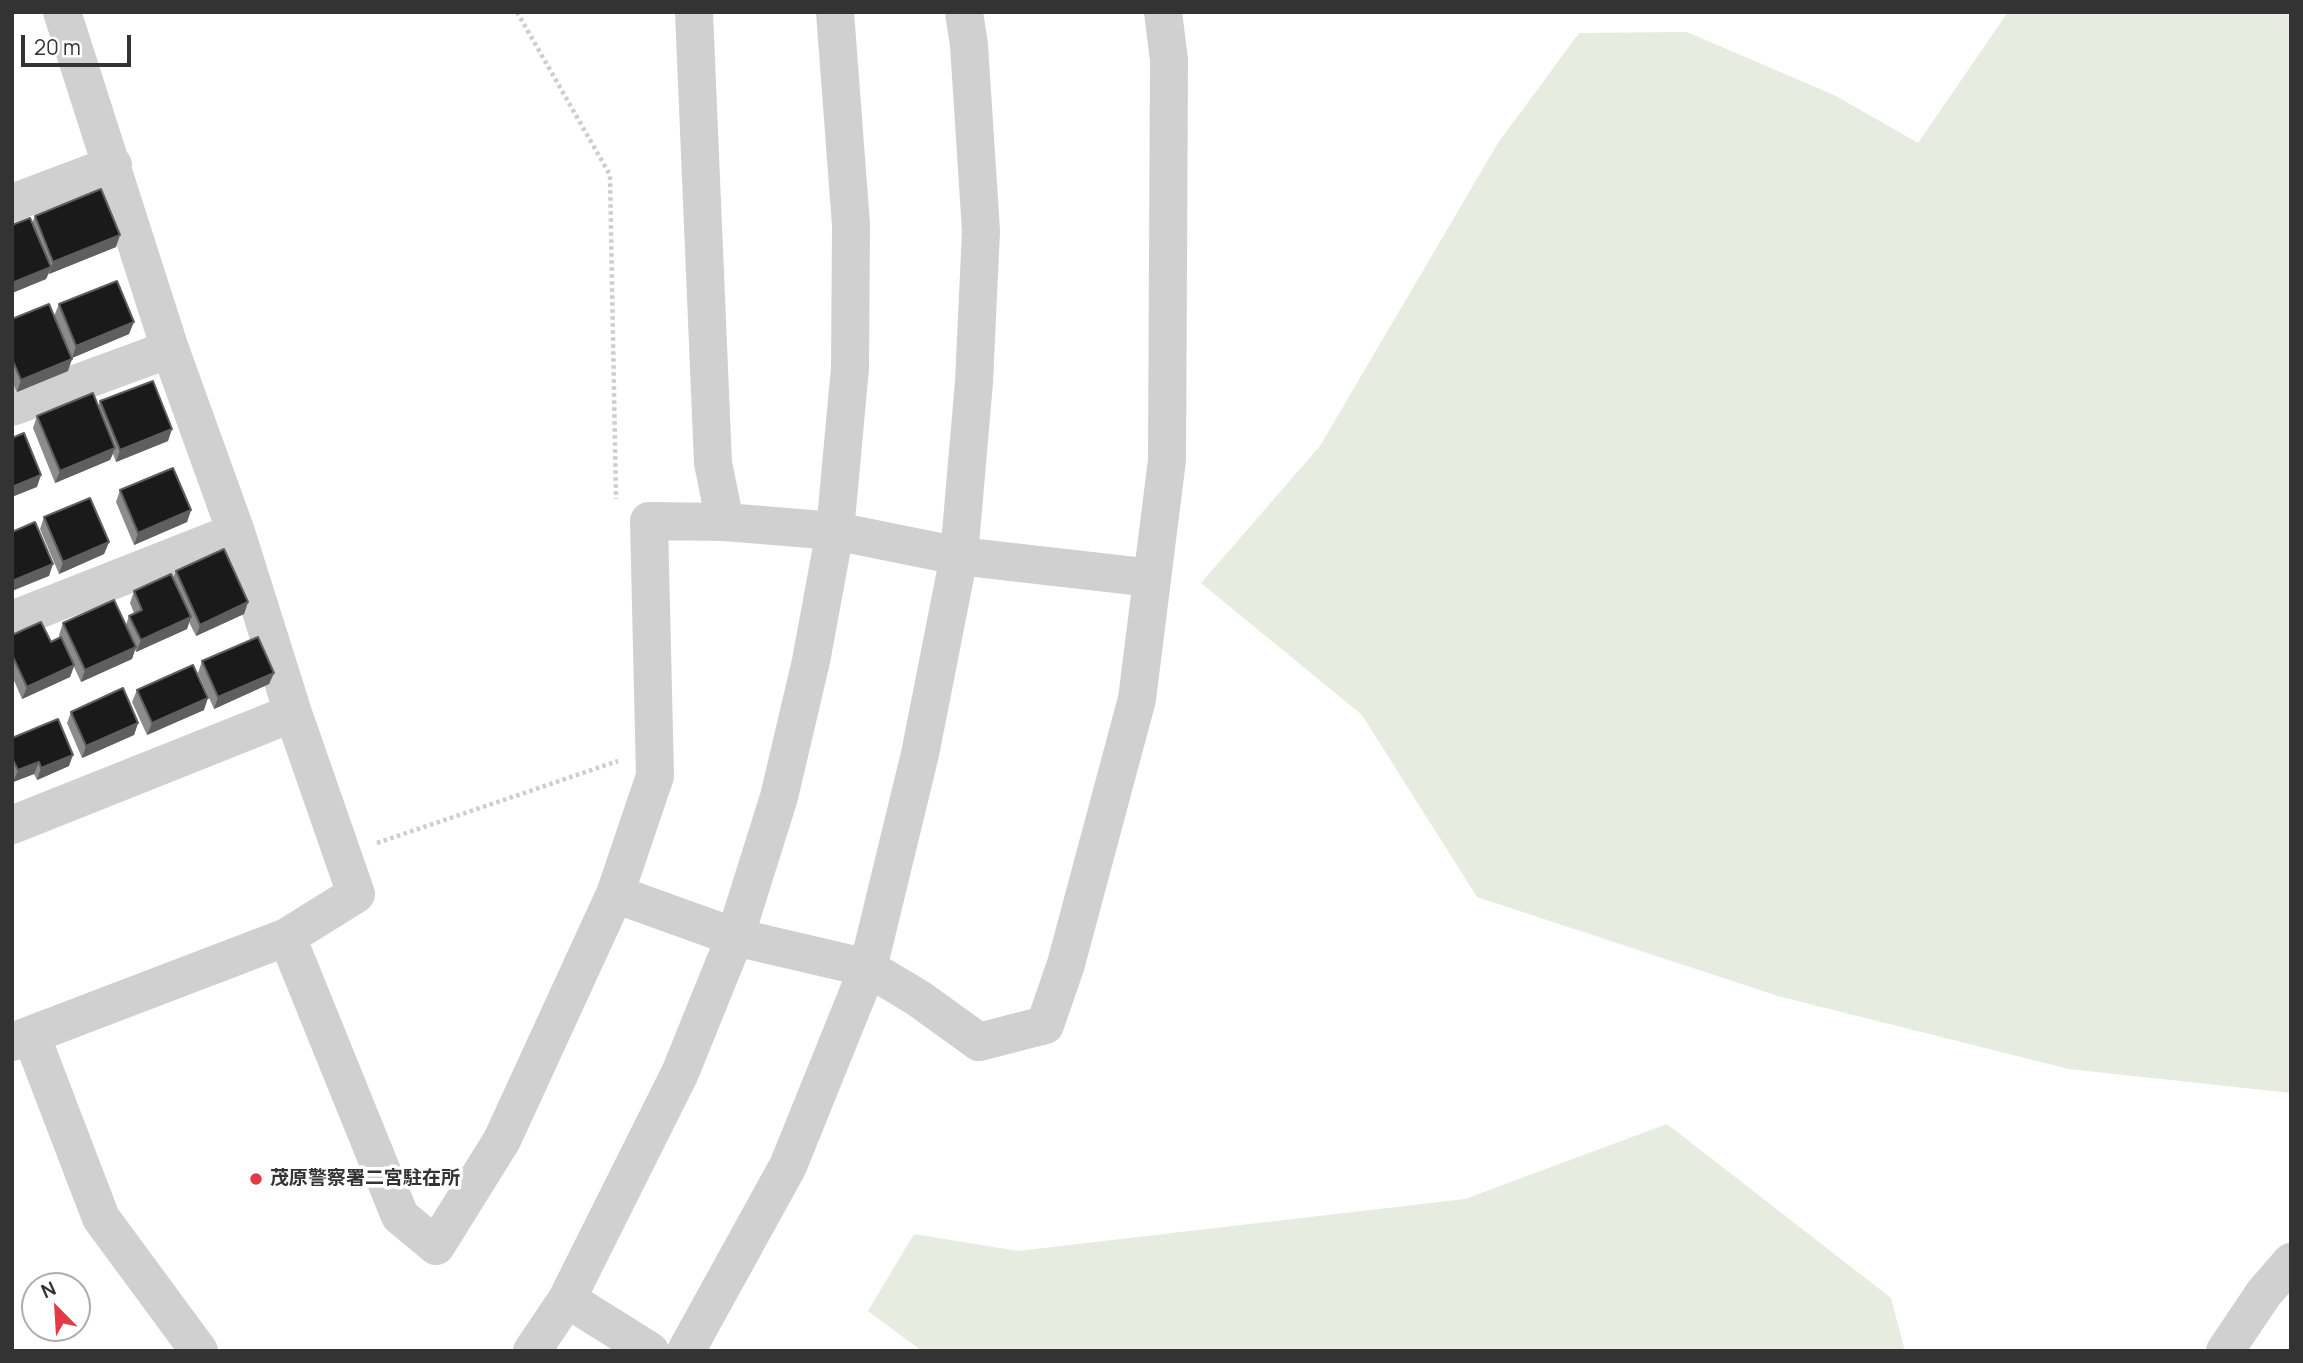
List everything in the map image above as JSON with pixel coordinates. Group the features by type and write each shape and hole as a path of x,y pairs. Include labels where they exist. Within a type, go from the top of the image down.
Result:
{"street":[{"path":"62,12 170,349 236,532 293,713 356,894 287,937 22,1039 101,1218 199,1351"},
{"path":"694,12 713,463 725,522"},
{"path":"532,1351 567,1299 680,1073 735,937 779,797 811,661 835,531 850,368 851,225 835,12"},
{"path":"686,1351 788,1166 868,968 920,754 959,556 974,382 981,231 969,45 964,12"},
{"path":"615,894 735,937 868,968 918,998 979,1042 1045,1025 1066,964 1137,699 1167,460 1169,60 1163,12"},
{"path":"12,203 113,165"},
{"path":"12,407 170,349"},
{"path":"287,937 400,1216 436,1246 502,1140 615,894 655,776 649,521 725,522 835,531 959,556 1152,578"},
{"path":"12,620 236,532"},
{"path":"12,825 293,713"},
{"path":"2225,1351 2264,1293 2291,1262"},
{"path":"567,1299 650,1351"}],"path":[{"path":"517,12 610,176 616,509"},
{"path":"372,830 377,843 621,760"}],"shaded area":[{"path":"2008,12 2291,12 2291,1093 2069,1069 1778,996 1477,897 1362,715 1201,583 1320,446 1498,143 1579,33 1687,32 1836,96 1918,143"},
{"path":"1667,1124 1891,1298 1905,1351 922,1351 868,1311 914,1234 1018,1251 1465,1199"}],"building":[{"path":"101,189 120,235 53,262 35,216"},
{"path":"30,218 51,267 12,283 12,225"},
{"path":"117,281 134,322 76,346 59,304"},
{"path":"49,304 72,359 21,380 12,359 12,319"},
{"path":"153,381 172,429 120,450 100,401"},
{"path":"93,393 115,448 60,471 37,416"},
{"path":"24,433 41,475 12,487 12,438"},
{"path":"173,468 191,510 138,533 120,490"},
{"path":"90,498 109,542 63,562 44,517"},
{"path":"35,522 53,564 12,581 12,532"},
{"path":"224,549 248,602 200,625 176,571"},
{"path":"171,574 191,617 141,640 129,616 142,610 134,591"},
{"path":"114,600 136,647 85,670 63,623"},
{"path":"41,622 51,642 61,637 74,665 27,687 12,655 12,635"},
{"path":"258,637 274,673 218,697 202,661"},
{"path":"193,665 208,698 152,723 137,690"},
{"path":"123,688 138,723 86,746 71,712"},
{"path":"58,719 73,755 41,768 39,762 18,770 12,758 12,738"}],"place":[{"name":"茂原警察署二宮駐在所","path":"256,1179"}]}
